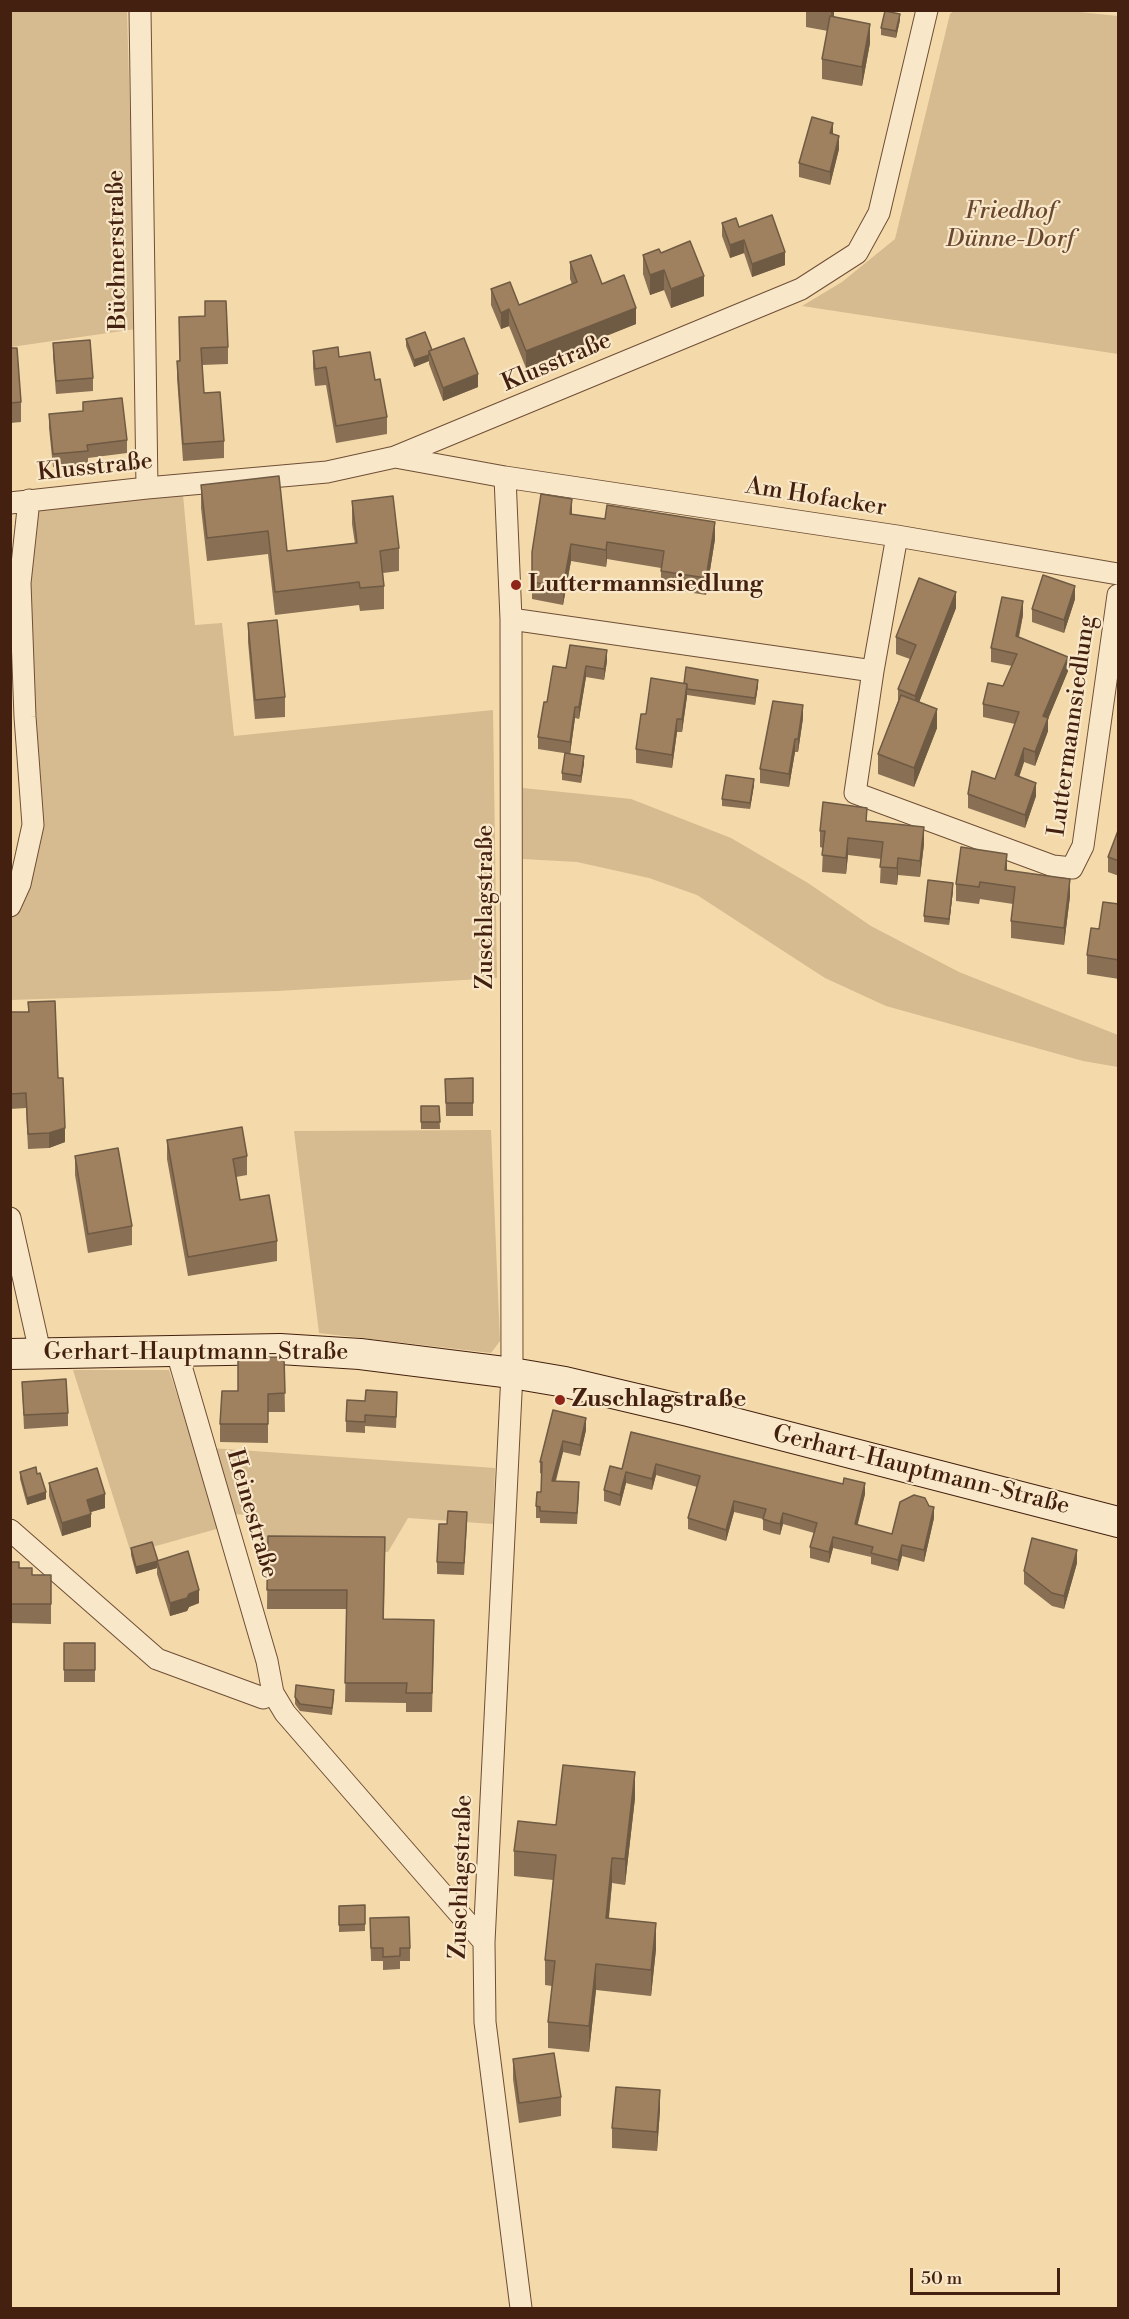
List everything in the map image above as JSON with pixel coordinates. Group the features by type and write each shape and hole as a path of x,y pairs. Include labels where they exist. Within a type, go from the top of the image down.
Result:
{"street":[{"name":"Büchnerstraße","path":"140,10 147,488"},
{"name":"Klusstraße","path":"20,502 327,472 395,458 801,289 857,253 879,213 927,10"},
{"path":"395,458 505,477"},
{"name":"Am Hofacker","path":"505,477 897,536 1119,574"},
{"name":"Zuschlagstraße","path":"505,477 511,619 512,1372 484,1942 485,2022 521,2308"},
{"path":"10,906 20,884 33,825 18,717 20,502"},
{"name":"Luttermannsiedlung","path":"897,536 873,671 855,793 1053,866 1072,868 1083,846 1119,595"},
{"path":"511,619 873,671"},
{"path":"10,1218 40,1352"},
{"name":"Gerhart-Hauptmann-Straße","path":"10,1354 280,1348 360,1354 512,1372 688,1411 1119,1522"},
{"name":"Heinestraße","path":"176,1349 267,1661 273,1693 285,1713 484,1942"},
{"path":"10,1530 157,1659 263,1698 273,1693"}],"green space":[{"name":"Friedhof Dünne-Dorf","path":"955,10 1061,10 1118,16 1118,354 802,306 842,282 895,239 950,14"},
{"path":"11,11 127,11 136,329 11,347"},
{"path":"183,495 195,625 222,623 234,736 493,710 497,978 277,991 11,1000 11,919 24,886 25,582 35,507"},
{"path":"523,788 631,799 731,838 808,883 871,926 959,972 1118,1035 1118,1067 1083,1061 886,1006 825,978 697,895 649,878 577,862 523,859"},
{"path":"491,1130 500,1341 491,1353 319,1333 294,1131"},
{"path":"73,1370 169,1370 220,1528 131,1553"},
{"path":"211,1448 495,1468 493,1524 408,1518 388,1552 261,1552 255,1515 230,1514"}],"building":[{"path":"885,11 900,14 896,31 881,28"},
{"path":"830,16 870,24 862,67 822,59"},
{"path":"812,117 833,123 830,133 839,136 830,172 799,163"},
{"path":"772,215 785,252 752,264 744,240 730,245 722,223 736,218 739,227"},
{"path":"690,241 704,276 671,289 664,270 650,275 643,255 659,249 661,253"},
{"path":"591,255 602,284 624,275 636,308 526,351 509,309 501,313 491,289 510,282 519,305 577,282 570,262"},
{"path":"205,301 226,301 228,347 201,348 204,393 220,392 224,441 183,444 177,361 180,361 179,317 205,316"},
{"path":"425,332 432,350 429,351 429,355 414,360 406,339"},
{"path":"464,338 478,374 443,388 429,351"},
{"path":"90,340 93,378 56,381 53,343"},
{"path":"338,347 339,357 370,352 375,380 380,379 387,417 336,426 326,367 315,369 313,351"},
{"path":"10,348 17,348 21,402 10,403"},
{"path":"122,398 127,440 87,445 88,451 53,454 49,414 83,411 83,402"},
{"path":"279,476 287,551 357,543 352,501 393,496 399,548 380,551 384,586 360,588 359,582 275,592 268,531 207,538 201,485"},
{"path":"541,494 572,499 570,514 605,519 607,505 715,522 706,578 661,571 664,551 607,542 606,550 571,544 563,587 532,582 532,552"},
{"path":"1043,575 1075,586 1064,620 1032,609"},
{"path":"919,578 956,592 915,696 898,689 916,645 896,637"},
{"path":"1002,597 1023,601 1016,636 1068,657 1043,716 1048,718 1035,752 1024,748 1015,775 1036,783 1025,815 968,794 972,771 995,779 1019,712 983,704 988,683 1003,686 1017,654 991,648"},
{"path":"277,620 285,697 255,700 248,623"},
{"path":"570,645 607,650 604,669 586,666 579,707 575,707 570,742 538,737 553,666 566,668"},
{"path":"686,667 758,680 755,698 687,689 687,684 684,683"},
{"path":"651,678 687,684 682,719 677,719 672,755 636,749 641,714 646,714"},
{"path":"901,695 937,709 914,768 878,754"},
{"path":"773,701 803,705 798,739 795,739 789,774 760,769"},
{"path":"565,753 584,756 581,776 562,773"},
{"path":"726,775 754,779 750,803 722,799"},
{"path":"823,802 867,808 866,821 924,827 920,861 898,858 897,868 880,867 883,842 848,838 846,858 822,855 825,831 820,831"},
{"path":"1119,828 1119,861 1108,857"},
{"path":"961,847 1007,854 1005,870 1070,879 1064,928 1011,921 1015,887 980,882 979,887 956,884"},
{"path":"928,880 953,883 949,919 924,916"},
{"path":"1103,902 1119,904 1119,960 1087,955 1091,928 1099,929"},
{"path":"55,1001 58,1078 63,1078 65,1128 49,1133 28,1134 26,1093 10,1094 10,1012 29,1012 28,1002"},
{"path":"473,1078 473,1103 446,1103 445,1079"},
{"path":"421,1106 439,1106 440,1122 421,1122"},
{"path":"242,1127 247,1156 233,1159 240,1200 269,1195 277,1241 188,1257 167,1140"},
{"path":"118,1148 132,1226 88,1234 75,1156"},
{"path":"238,1357 284,1357 285,1393 268,1394 268,1424 220,1424 222,1391 238,1391"},
{"path":"66,1379 68,1413 24,1415 22,1382"},
{"path":"366,1390 397,1392 396,1417 365,1415 365,1422 346,1421 347,1400 365,1401"},
{"path":"553,1410 586,1418 580,1445 563,1441 552,1481 579,1482 577,1513 540,1511 540,1507 536,1506 537,1492 541,1492 542,1462 540,1462"},
{"path":"631,1432 843,1484 844,1478 865,1483 855,1524 892,1534 900,1502 914,1495 925,1498 929,1506 934,1507 924,1550 902,1545 898,1560 871,1553 873,1547 833,1537 829,1552 810,1547 817,1523 783,1513 780,1524 772,1522 763,1519 766,1509 734,1501 726,1530 688,1518 700,1476 656,1464 652,1479 626,1472 620,1495 604,1490 610,1466 622,1469"},
{"path":"36,1467 46,1492 27,1498 20,1472"},
{"path":"97,1468 105,1494 87,1500 91,1514 62,1523 49,1483"},
{"path":"448,1511 467,1512 464,1563 437,1562 439,1524 447,1524"},
{"path":"268,1536 385,1537 383,1619 434,1620 432,1693 406,1693 407,1683 345,1683 347,1590 267,1590"},
{"path":"1032,1538 1077,1550 1064,1596 1052,1593 1024,1571"},
{"path":"152,1542 158,1561 136,1567 131,1548"},
{"path":"188,1551 199,1590 189,1594 187,1598 170,1603 157,1561"},
{"path":"10,1562 19,1562 19,1568 32,1568 32,1575 51,1575 51,1604 10,1604"},
{"path":"64,1643 95,1643 95,1670 64,1670"},
{"path":"296,1685 334,1690 332,1708 300,1704 295,1697"},
{"path":"563,1765 635,1772 625,1859 612,1858 606,1918 656,1923 651,1970 596,1964 589,2026 548,2022 555,1961 545,1960 556,1855 514,1851 518,1821 556,1825"},
{"path":"365,1905 365,1924 339,1925 339,1906"},
{"path":"409,1917 410,1948 400,1948 400,1956 383,1957 383,1948 371,1948 370,1918"},
{"path":"554,2053 561,2097 519,2103 513,2059"},
{"path":"616,2087 660,2090 657,2132 612,2128"}],"place":[{"name":"Luttermannsiedlung","path":"516,585"},
{"name":"Zuschlagstraße","path":"560,1400"}]}
